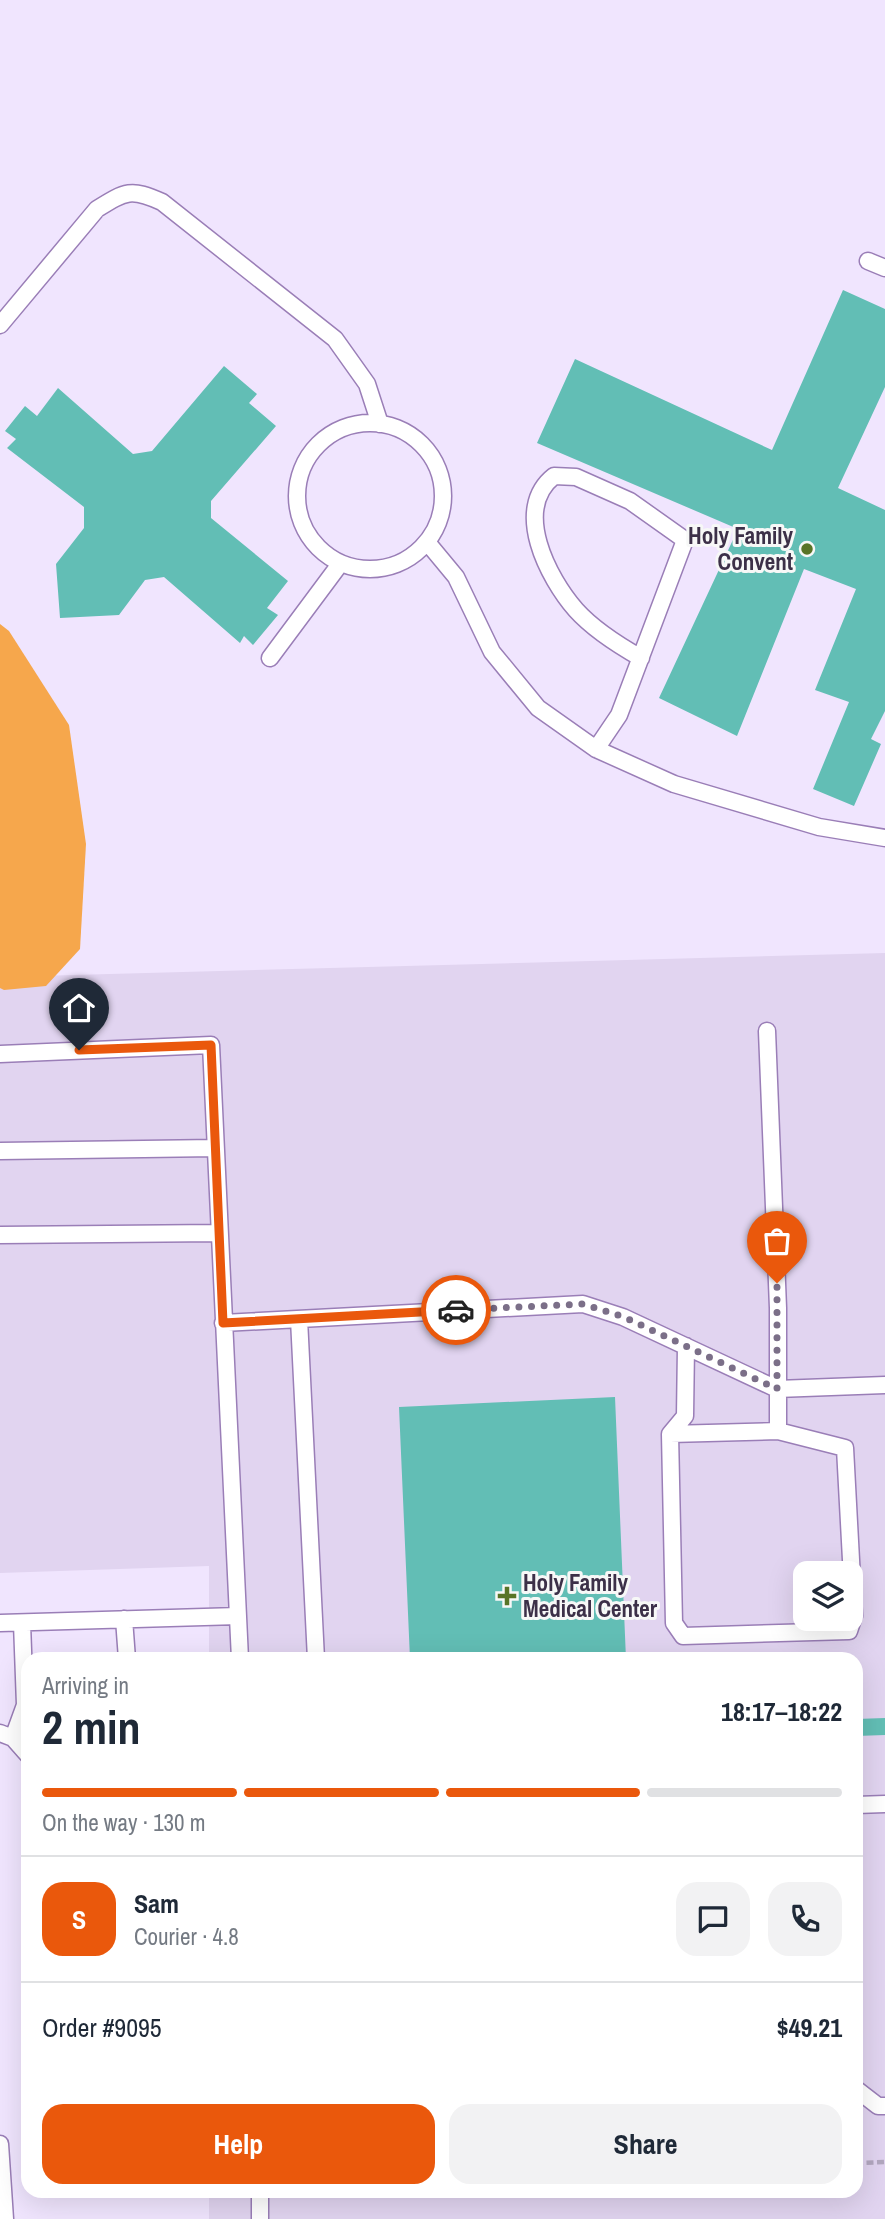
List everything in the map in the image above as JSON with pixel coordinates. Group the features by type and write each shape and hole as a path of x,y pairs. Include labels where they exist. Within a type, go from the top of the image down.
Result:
{"lane":[{"path":"0,325 97,209 116,197 137,191 162,202 335,339 367,384 380,424"},
{"path":"868,261 885,268"},
{"path":"380,424 399,429 416,439 429,452 438,469 443,488 443,507 427,542 414,556 397,565 378,570 340,564 324,554 310,540 296,505 296,485 302,467 312,451 326,437 352,425 380,424"},
{"path":"596,749 619,715 641,658 685,540 630,501 576,477 554,476 545,483 538,495 534,523 541,550 555,581 576,610 612,642 641,658"},
{"path":"427,542 456,577 492,652 530,699 538,708 596,749 674,784 819,827 885,838"},
{"path":"270,658 340,564"},
{"path":"767,1031 778,1308 778,1431"},
{"path":"0,1054 211,1045 240,1652"},
{"path":"0,1151 215,1148"},
{"path":"0,1235 218,1233"},
{"path":"223,1323 583,1304 624,1317 777,1389 885,1385"},
{"path":"299,1319 316,1652"},
{"path":"670,1434 778,1431 845,1448 854,1616 849,1631 683,1636 674,1623 670,1434 685,1416 686,1346"},
{"path":"0,1623 238,1616"},
{"path":"124,1619 126,1652"},
{"path":"22,1623 23,1652"},
{"path":"21,1712 7,1735 21,1748"},
{"path":"863,1804 885,1804"},
{"path":"863,2098 878,2106 885,2106"},
{"path":"0,2144 5,2219"},
{"path":"260,2198 260,2219"}],"path":[{"path":"863,2163 885,2162"}],"shaded area":[{"path":"0,624 9,631 69,725 86,844 80,949 46,986 4,990 0,988"},
{"name":"Holy Family Medical Center","path":"885,953 885,2219 209,2219 209,2198 863,2198 863,1652 209,1652 209,1566 0,1573 0,977"}],"building":[{"name":"Holy Family Convent","path":"843,290 885,309 885,387 838,488 885,510 885,711 871,739 881,744 854,806 813,789 849,702 815,690 856,589 804,569 737,736 659,698 738,529 537,443 575,359 772,450"},
{"path":"224,366 257,394 249,403 276,426 211,501 211,518 288,581 267,608 278,615 253,645 244,636 240,643 164,577 145,580 119,615 60,618 56,564 84,528 84,507 7,448 16,439 5,431 25,406 37,416 58,388 133,454 152,451"},
{"path":"615,1397 626,1652 410,1652 399,1407"},
{"path":"885,1718 885,1735 863,1736 863,1719"}],"way so far":[{"path":"456,1310 583,1304 624,1317 777,1389 777,1283"}],"place":[{"name":"Holy Family Convent","path":"807,549"},
{"name":"Holy Family Medical Center","path":"507,1596"}],"route":[{"path":"79,1050 211,1045 223,1323 456,1310"}]}
